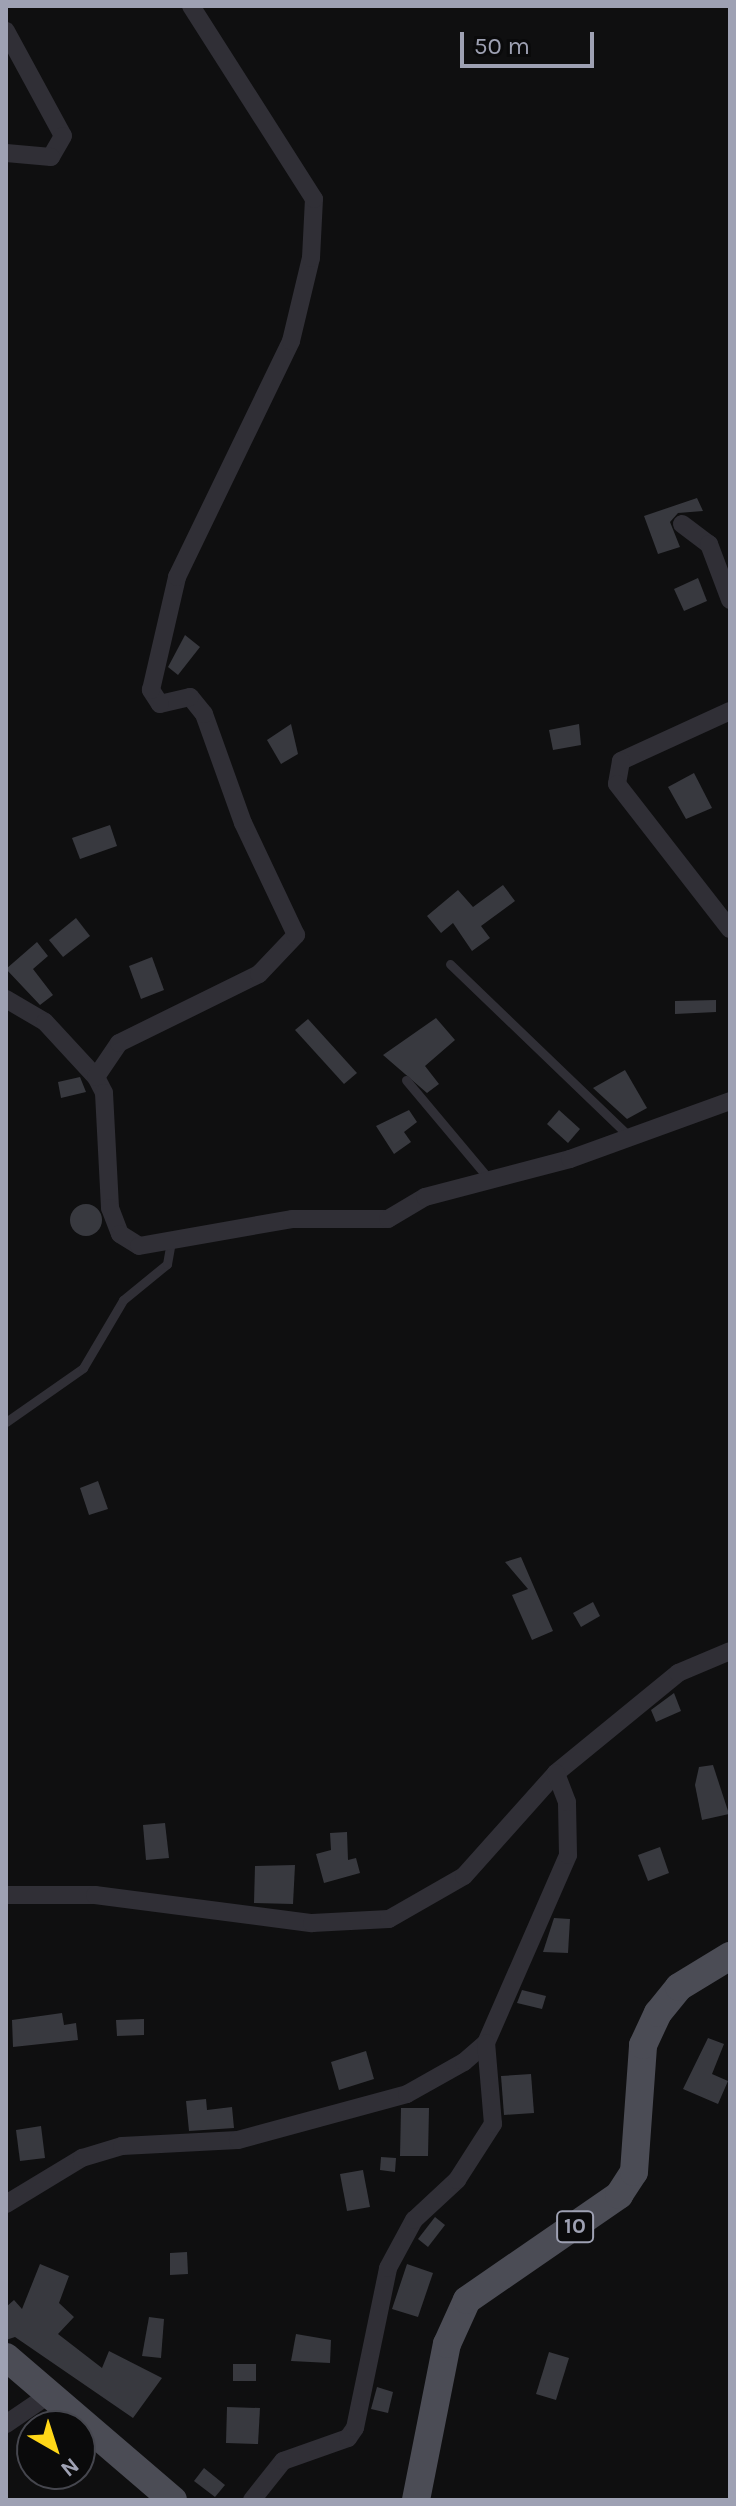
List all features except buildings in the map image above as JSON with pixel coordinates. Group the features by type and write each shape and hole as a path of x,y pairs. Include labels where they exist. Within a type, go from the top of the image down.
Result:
{"main road":[{"name":"10","path":"416,2500 447,2344 467,2300 619,2195 634,2172 643,2045 658,2013 679,1987 730,1956"},
{"path":"6,2357 173,2500"}],"street":[{"path":"96,1077 119,1043 259,974 296,935 243,823 204,714 190,697 160,704 151,690 177,577 291,341 311,258 314,199 191,6"},
{"path":"6,31 63,136 51,157 6,153"},
{"path":"682,524 709,544 730,600"},
{"path":"730,711 621,761 617,784 730,929"},
{"path":"6,999 45,1022 96,1077 104,1093 110,1208 120,1234 139,1246 292,1219 388,1219 425,1197 632,1139 730,1101"},
{"path":"6,1895 95,1895 312,1923 389,1919 464,1876 556,1773 678,1673 730,1651"},
{"path":"252,2500 283,2461 348,2438 355,2428 388,2268 414,2220 457,2180 493,2124 486,2043 568,1855 567,1802 556,1773"},
{"path":"6,2204 50,2172 122,2146 238,2140 407,2094 486,2043"},
{"path":"6,2424 50,2394"}],"lane":[{"path":"450,964 632,1139"},
{"path":"406,1080 489,1179"},
{"path":"6,1422 83,1368 123,1300 167,1264 171,1241"}]}
